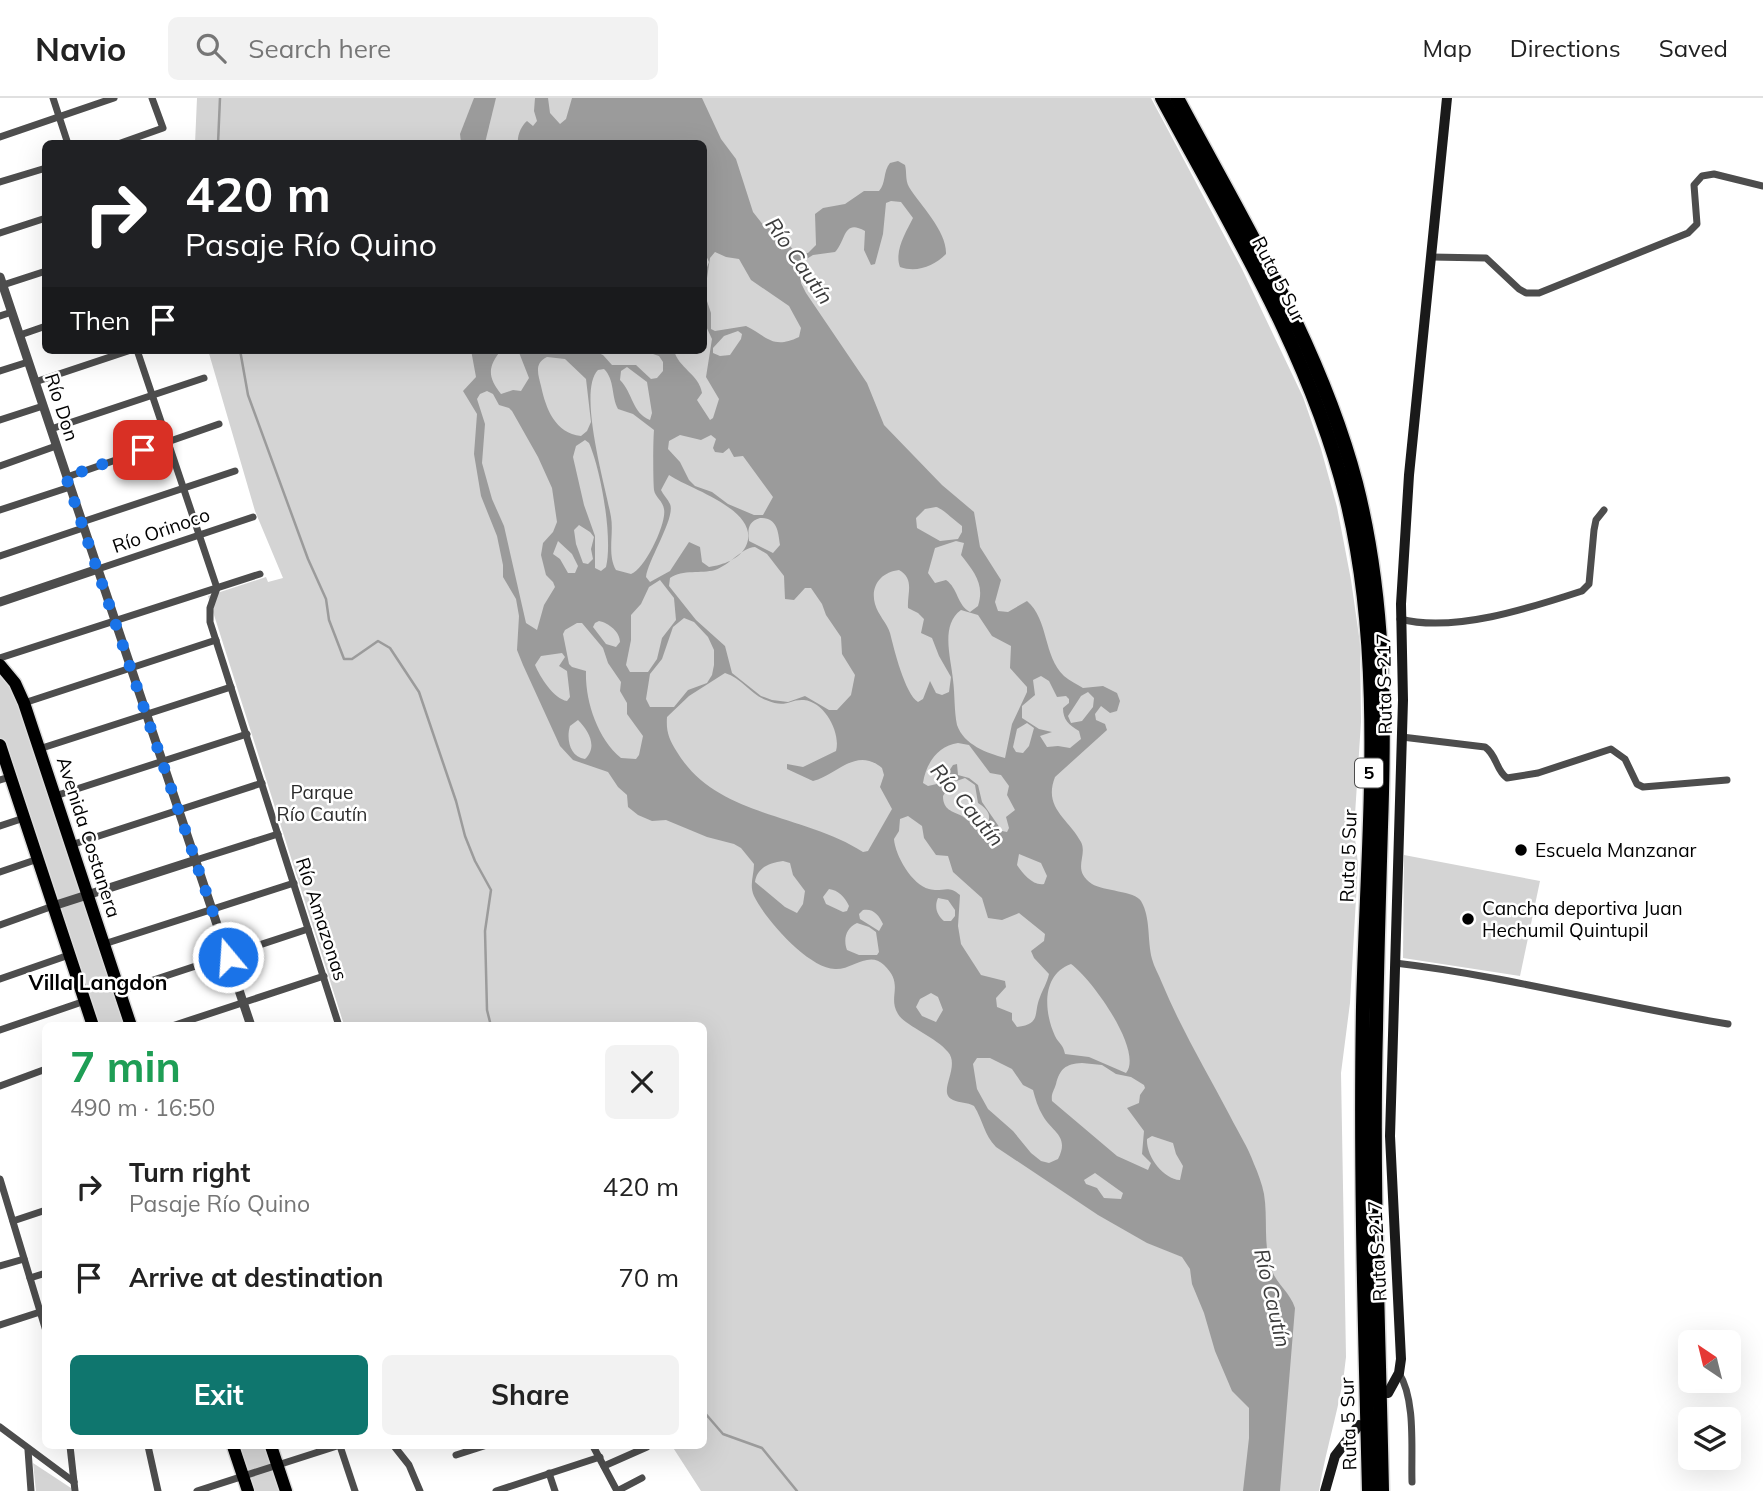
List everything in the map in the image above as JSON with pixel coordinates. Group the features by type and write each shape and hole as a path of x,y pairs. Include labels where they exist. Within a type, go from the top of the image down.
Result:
{"highway":[{"name":"Ruta 5 Sur","path":"1162,98 1282,325 1309,385 1342,482 1363,589 1370,700 1361,1115 1369,1491"},
{"name":"Ruta 5 Sur","path":"1177,98 1276,284 1320,376 1352,470 1367,530 1376,583 1384,698 1375,1080 1382,1491"}],"main road":[{"name":"Ruta S-217","path":"1388,1393 1399,1373 1401,1351 1390,1136 1402,737 1400,618 1409,475 1447,98"},
{"name":"Avenida Costanera","path":"0,665 15,682 22,698 130,1022"},
{"path":"0,683 12,687 22,698"},
{"path":"0,745 5,778 24,818 92,1022"},
{"path":"1325,1491 1335,1456 1359,1425"},
{"path":"234,1449 248,1491"},
{"path":"272,1449 286,1491"}],"street":[{"path":"53,98 67,140"},
{"path":"0,137 114,98"},
{"path":"129,140 163,128 152,98"},
{"path":"0,183 42,168"},
{"path":"1431,257 1486,258 1519,289 1526,293 1539,293 1688,233 1697,224 1694,185 1702,176 1714,174 1763,186"},
{"path":"0,233 42,219"},
{"path":"1,281 42,272"},
{"name":"Río Don","path":"1,281 250,1022"},
{"path":"0,316 12,312"},
{"path":"20,335 42,327"},
{"path":"35,383 119,354"},
{"path":"139,354 217,588"},
{"path":"0,371 28,362"},
{"path":"51,429 204,378"},
{"path":"0,420 43,406"},
{"path":"0,510 219,424"},
{"path":"0,466 56,446"},
{"path":"0,556 235,471"},
{"path":"1400,618 1418,623 1483,618 1582,592 1589,584 1596,520 1604,510"},
{"name":"Río Orinoco","path":"0,602 253,517"},
{"path":"0,659 260,574"},
{"name":"Río Amazonas","path":"217,588 210,622 337,1022"},
{"path":"22,698 131,668 216,640"},
{"path":"39,749 231,687"},
{"path":"55,796 247,734"},
{"path":"1402,737 1485,747 1494,756 1501,774 1507,778 1538,773 1611,749 1625,759 1637,784 1643,787 1727,780"},
{"path":"71,845 262,783"},
{"path":"0,826 24,818"},
{"path":"0,925 278,834"},
{"path":"0,872 38,859"},
{"path":"104,944 294,883"},
{"path":"120,991 308,929"},
{"path":"0,979 69,955"},
{"path":"1395,963 1456,970 1728,1024"},
{"path":"184,1022 324,976"},
{"path":"0,1030 85,1001"},
{"path":"0,1086 42,1070"},
{"path":"0,1179 4,1205 13,1221 42,1318"},
{"path":"13,1221 42,1211"},
{"path":"0,1266 24,1259"},
{"path":"30,1278 42,1274"},
{"path":"0,1325 40,1312"},
{"path":"1399,1373 1406,1387 1409,1404 1412,1482"},
{"path":"0,1427 74,1482"},
{"path":"70,1449 75,1491"},
{"path":"149,1449 158,1491"},
{"path":"197,1491 328,1449"},
{"path":"339,1449 355,1491"},
{"path":"396,1449 409,1465 419,1491"},
{"path":"456,1455 475,1449"},
{"path":"595,1449 617,1491 642,1478"},
{"path":"604,1466 642,1449"},
{"path":"28,1450 31,1491"},
{"path":"499,1490 600,1457"},
{"path":"549,1473 555,1491"}],"green space":[{"name":"Parque Río Cautín","path":"197,98 1151,98 1242,269 1303,397 1337,507 1360,643 1361,722 1354,830 1358,864 1350,1003 1341,1073 1346,1357 1319,1491 701,1491 674,1449 707,1449 707,1022 343,1022 208,596 266,577 268,582 283,578 255,511 209,354 707,354 707,140 195,140"},
{"path":"0,668 13,684 128,1022 95,1022 0,742"},
{"name":"Cancha deportiva Juan Hechumil Quintupil","path":"1404,855 1540,881 1520,976 1403,958"},
{"path":"236,1449 270,1449 284,1491 250,1491"},
{"path":"33,1463 71,1488 71,1491 36,1491"}],"water":[{"path":"474,98 496,98 486,140 461,140 460,134"},
{"name":"Río Cautín","path":"535,98 548,98 550,113 560,124 566,119 572,98 702,98 721,139 736,159 753,212 764,226 778,232 796,253 808,253 816,245 815,214 823,208 845,204 864,191 879,191 890,163 898,161 905,165 908,184 938,227 946,254 925,267 900,267 900,248 913,218 901,202 891,201 886,203 883,234 875,264 871,265 864,250 865,231 853,227 846,232 835,252 813,255 800,263 801,283 867,383 884,425 942,485 974,512 980,547 1001,580 995,602 998,611 1008,612 1027,601 1039,618 1052,659 1064,676 1083,688 1103,686 1117,693 1120,701 1117,711 1110,713 1101,706 1095,714 1096,720 1105,724 1107,730 1055,777 1052,797 1059,812 1081,842 1081,868 1086,879 1097,886 1132,895 1141,901 1155,968 1186,1034 1252,1158 1260,1179 1264,1194 1267,1250 1271,1268 1295,1308 1280,1491 1243,1491 1249,1438 1249,1408 1232,1391 1215,1351 1192,1284 1190,1269 1182,1257 1147,1243 1098,1215 996,1147 974,1106 948,1097 951,1058 936,1041 898,1014 894,1002 894,979 884,965 872,959 835,969 824,967 800,952 777,929 754,896 754,864 741,848 666,820 652,821 638,815 628,807 627,795 608,772 573,760 560,746 517,650 519,616 516,599 503,577 497,536 481,496 474,454 477,414 463,391 476,377 472,354 499,354 492,367 491,377 501,394 513,390 521,391 529,378 520,354 601,354 612,365 636,365 651,379 657,378 663,371 663,362 659,356 653,354 675,354 700,386 702,393 697,400 710,420 719,399 706,377 712,339 707,328 707,301 711,313 711,329 715,331 746,326 770,340 782,342 799,337 801,328 789,306 751,280 739,259 715,252 710,258 707,278 707,140 518,140 525,123 527,121 533,126 537,121 534,111","holes":["738,331 742,334 730,355 720,356 713,353 713,348 724,336","547,357 565,359 586,379 591,422 581,436 564,430 549,411 539,377 540,362","627,367 647,382 652,413 650,420 636,408 620,380 621,371","604,369 610,378 618,409 633,414 654,430 654,490 663,506 664,516 659,534 648,555 631,574 616,570 613,564 611,517 599,463 590,398 592,381 598,370","487,391 493,394 499,405 512,411 552,488 557,522 553,532 543,543 541,555 546,575 555,587 544,605 537,630 526,623 504,526 492,499 482,463 485,424 477,399","680,435 701,440 711,435 716,439 713,448 715,452 723,453 729,448 734,457 743,456 773,497 763,515 754,515 728,504 689,480 680,462 668,449 669,441","585,440 589,443 598,470 605,504 608,554 606,567 601,571 595,568 595,536 584,505 573,457 576,446","669,475 734,511 744,522 748,533 746,546 741,553 755,547 767,554 784,576 785,599 794,600 805,588 811,588 841,637 842,654 855,675 851,695 837,710 829,710 805,696 788,702 761,696 732,673 725,646 696,620 669,586 670,578 675,575 715,570 731,560 709,567 702,562 700,547 689,542 670,571 650,582 646,577 648,570 671,510 661,490","939,508 962,526 958,539 940,541 917,528 916,518 925,509","760,518 770,520 777,530 780,545 773,553 749,541 749,527","579,525 594,537 591,549 593,559 588,564 583,563 574,530","558,541 572,554 578,566 575,573 568,573 560,559 553,554","956,541 964,543 961,555 979,585 978,606 970,612 950,583 946,580 935,583 928,573 935,548","899,570 907,578 908,608 924,619 921,633 932,638 951,677 949,692 942,695 936,693 930,681 923,699 918,702 913,697 901,670 889,629 875,604 874,591 878,581","660,580 674,598 676,620 662,638 657,659 648,672 630,672 626,665 631,640 631,615 641,604 649,587","961,610 978,615 992,636 1011,646 1010,668 1027,687 1027,692 1012,724 1005,758 977,747 960,732 956,719 948,642 951,624","684,618 694,622 708,637 714,650 712,675 707,683 688,690 674,707 650,707 646,699 650,674 662,659 673,627","603,622 616,631 620,642 616,647 606,644 593,627 595,623","577,623 582,623 603,648 608,663 621,682 620,691 627,703 627,714 643,736 636,759 621,758 605,740 590,706 586,671 569,664 563,634","562,653 565,657 559,666 567,671 570,697 567,701 552,692 535,665 541,656","725,673 773,703 804,700 812,702 825,712 834,727 836,751 803,767 787,764 787,769 813,781 855,761 873,762 882,768 884,775 880,787 892,809 868,851 863,852 814,829 762,812 714,790 694,774 670,739 667,717 689,696","1041,676 1049,681 1057,697 1066,696 1069,699 1069,703 1063,708 1064,716 1079,731 1081,739 1070,748 1047,747 1040,736 1052,732 1039,729 1022,718 1022,706 1035,695 1033,680","1088,692 1094,698 1093,707 1082,721 1071,723 1068,716 1081,696","578,720 586,729 591,744 585,759 576,755 570,747 570,726","1027,723 1034,728 1029,746 1023,753 1016,752 1013,747 1017,729","958,743 969,745 990,773 1001,775 1009,786 1007,795 1015,810 1006,817 1009,828 1007,832 1002,831 982,802 978,785 969,778 958,775 957,764 953,765 941,783 928,786 923,783 927,769 939,752","965,778 975,785 978,803 987,811 989,820 984,828 975,825 946,807 943,801 951,783","908,816 922,826 924,838 936,855 948,856 953,872 982,898 988,918 1002,920 1019,913 1045,934 1044,941 1031,951 1049,974 1035,1017 1030,1023 1017,1027 1012,1020 1012,1013 997,1007 996,998 1006,987 1005,981 981,975 961,944 958,926 960,895 948,889 929,889 917,882 901,861 894,839 899,831 900,819","1019,854 1041,863 1047,876 1044,884 1040,884 1022,872 1017,865","773,863 790,863 793,875 805,891 803,904 797,913 785,907 755,882 758,873","829,889 843,897 849,906 847,911 843,912 826,904 823,897","938,898 948,900 955,910 955,916 951,921 944,921 936,908","863,910 870,910 883,924 879,931 860,919 859,914","857,923 876,932 879,952 877,955 859,955 847,950 846,934","1071,964 1080,972 1102,999 1122,1033 1130,1063 1126,1073 1089,1057 1065,1054 1051,1026 1048,995 1050,985 1061,969","931,993 938,997 943,1010 936,1022 922,1016 916,1007 920,999","977,1058 990,1058 1012,1069 1023,1085 1033,1090 1041,1113 1061,1140 1058,1159 1049,1163 1041,1161 988,1109 977,1089 973,1064","1071,1065 1102,1065 1116,1074 1131,1077 1144,1085 1139,1103 1127,1108 1144,1131 1142,1154 1151,1163 1148,1170 1117,1156 1052,1101 1052,1094 1062,1071","1152,1136 1173,1143 1183,1166 1180,1180 1168,1176 1153,1159 1147,1139","1095,1173 1123,1193 1121,1199 1104,1198 1097,1188 1086,1184 1084,1180"]}],"waterway":[{"path":"218,140 220,98"},
{"path":"241,354 248,395 308,559 326,599 329,620 344,659 352,659 378,641 390,648 419,692 465,836 491,890 485,931 487,1010 490,1022"},
{"path":"707,1415 723,1434 762,1448 797,1491"}],"place":[{"name":"Escuela Manzanar","path":"1521,850"},
{"name":"Cancha deportiva Juan Hechumil Quintupil","path":"1468,919"}],"district":[{"name":"Villa Langdon","path":"98,983"}],"route":[{"path":"143,450 66,477 228,957"}]}
